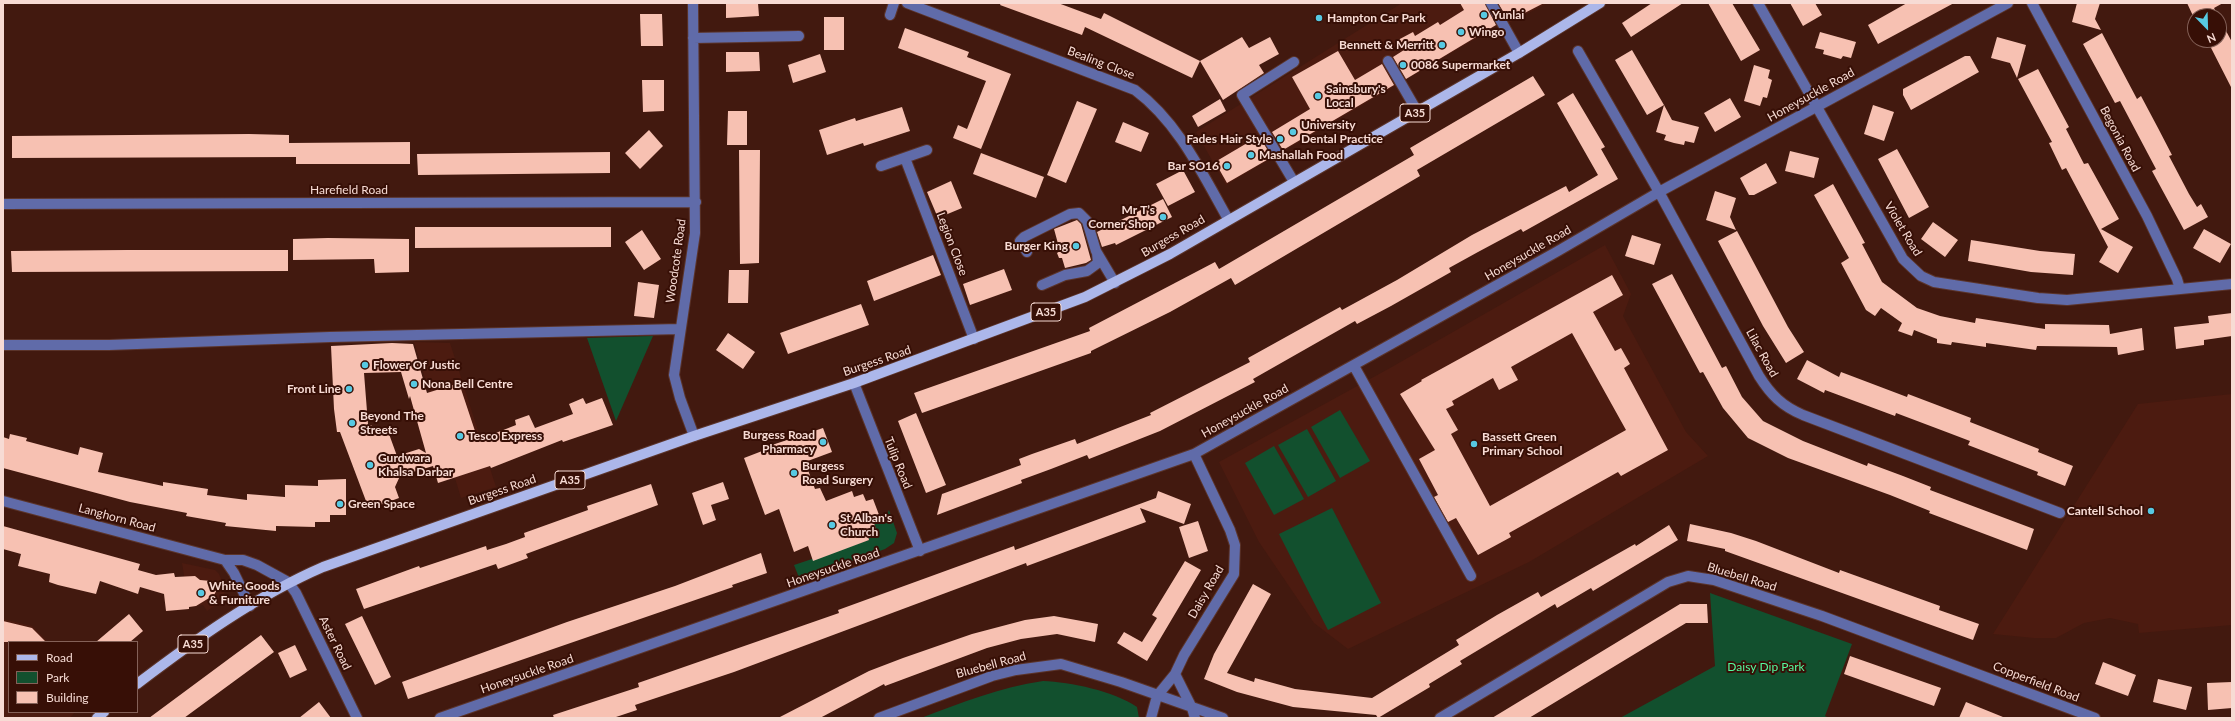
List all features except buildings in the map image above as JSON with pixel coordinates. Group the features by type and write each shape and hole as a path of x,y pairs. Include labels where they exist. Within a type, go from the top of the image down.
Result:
{"main road":[{"name":"Burgess Road","path":"138,683 164,663 250,606 288,582 323,566 694,436 854,383 1070,303 1115,283 1170,254 1228,219 1519,53 1600,3"}],"street":[{"name":"Woodcote Road","path":"692,3 696,202 695,233 674,375 680,398 694,436"},
{"path":"890,15 894,3"},
{"name":"Bealing Close","path":"907,3 1135,90 1151,102 1186,147 1228,219"},
{"path":"1491,3 1519,53"},
{"name":"Violet Road","path":"1758,3 1903,259 1921,276 1934,282 2038,298 2066,300 2232,284"},
{"name":"Honeysuckle Road","path":"440,718 1194,454 1354,366 1659,192 2008,3"},
{"name":"Begonia Road","path":"2032,3 2147,216 2177,279 2180,289"},
{"path":"693,38 799,36"},
{"name":"Lilac Road","path":"1578,51 1659,192 1759,376 1776,399 1788,408 1803,415 2060,514"},
{"path":"1388,61 1417,111"},
{"path":"1294,62 1242,95 1294,182"},
{"path":"881,166 927,150"},
{"name":"Legion Close","path":"905,158 974,339"},
{"name":"Harefield Road","path":"3,204 696,202"},
{"path":"1027,252 1021,244 1021,239 1076,213 1082,215 1087,221 1098,263 1091,269 1065,275 1042,285"},
{"path":"1096,251 1115,283"},
{"path":"3,345 108,345 322,337 680,329"},
{"path":"1354,366 1471,576"},
{"name":"Tulip Road","path":"854,383 920,551"},
{"name":"Daisy Road","path":"1158,696 1175,674 1184,655 1234,574 1236,560 1235,545 1230,530 1194,454"},
{"name":"Langhorn Road","path":"3,501 225,560 244,560 288,582"},
{"path":"225,560 234,573 250,606"},
{"name":"Bluebell Road","path":"1440,718 1668,582 1688,576 1714,580 1822,616 1968,669"},
{"name":"Aster Road","path":"288,582 296,593 357,718"},
{"name":"Bluebell Road","path":"879,718 992,676 1045,665 1061,664 1074,667 1158,696 1194,713"},
{"name":"Copperfield Road","path":"1968,669 2095,718"},
{"path":"1175,674 1194,713 1223,718"},
{"path":"1152,718 1158,696"}],"shaded area":[{"path":"1402,3 1548,3 1509,23 1499,25 1226,185 1196,132"},
{"name":"Bassett Green Primary School","path":"1605,245 1631,294 1623,316 1686,432 1708,456 1529,562 1348,649 1314,623 1259,542 1219,462 1390,368"},
{"path":"414,342 450,343 496,487 461,498"},
{"name":"Cantell School","path":"2232,394 2232,625 2139,633 2138,624 2110,618 2084,623 2056,638 2034,638 1993,634 2138,404"},
{"path":"182,563 215,570 219,574 226,590 219,603 207,611 203,605 189,607"},
{"path":"3,619 32,626 47,641 8,641 8,713 74,713 70,718 3,718"}],"green space":[{"path":"653,336 616,421 587,338"},
{"path":"1340,410 1370,461 1340,478 1311,427"},
{"path":"1307,429 1336,481 1308,497 1278,445"},
{"path":"1274,446 1304,499 1274,515 1245,463"},
{"path":"1332,508 1381,603 1328,630 1279,534"},
{"path":"889,510 897,533 894,543 885,549 800,580 794,565 869,540 867,533 876,529 874,523 884,519"},
{"name":"Daisy Dip Park","path":"1710,593 1852,644 1825,716 1829,718 1620,718 1715,666"},
{"path":"1043,681 1079,685 1116,696 1137,707 1139,718 921,718 996,691"}],"place":[{"name":"Yunlai","path":"1484,15"},
{"name":"Hampton Car Park","path":"1319,18"},
{"name":"Wingo","path":"1461,32"},
{"name":"Bennett & Merritt","path":"1442,45"},
{"name":"0086 Supermarket","path":"1403,65"},
{"name":"Sainsbury's Local","path":"1318,96"},
{"name":"University Dental Practice","path":"1293,132"},
{"name":"Fades Hair Style","path":"1280,139"},
{"name":"Mashallah Food","path":"1251,155"},
{"name":"Bar SO16","path":"1227,166"},
{"name":"Mr T’s Corner Shop","path":"1163,217"},
{"name":"Burger King","path":"1076,246"},
{"name":"Flower Of Justic","path":"365,365"},
{"name":"Nona Bell Centre","path":"414,384"},
{"name":"Front Line","path":"349,389"},
{"name":"Beyond The Streets","path":"352,423"},
{"name":"Tesco Express","path":"460,436"},
{"name":"Burgess Road Pharmacy","path":"823,442"},
{"name":"Bassett Green Primary School","path":"1474,444"},
{"name":"Gurdwara Khalsa Darbar","path":"370,465"},
{"name":"Burgess Road Surgery","path":"794,473"},
{"name":"Green Space","path":"340,504"},
{"name":"Cantell School","path":"2151,511"},
{"name":"St Alban's Church","path":"832,525"},
{"name":"White Goods & Furniture","path":"201,593"}]}
